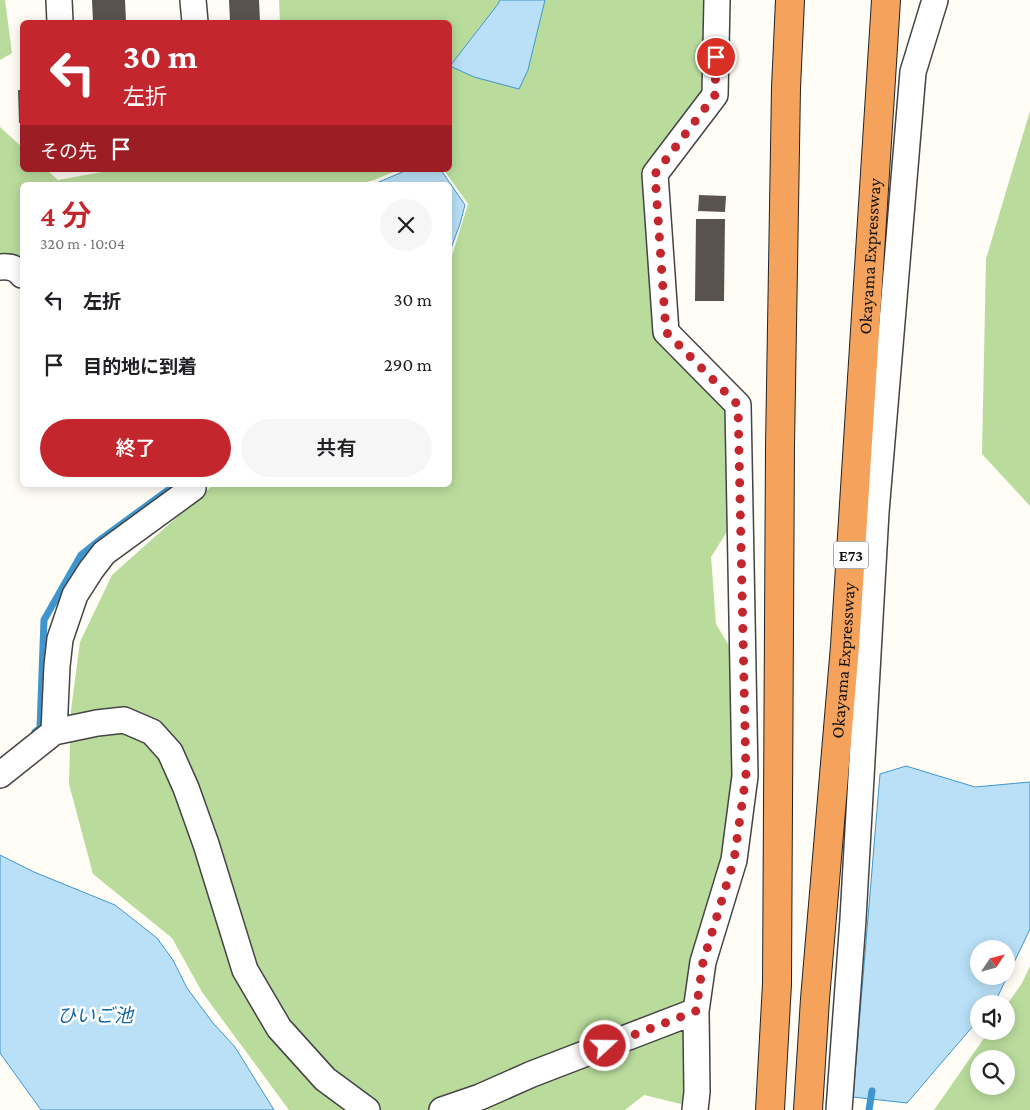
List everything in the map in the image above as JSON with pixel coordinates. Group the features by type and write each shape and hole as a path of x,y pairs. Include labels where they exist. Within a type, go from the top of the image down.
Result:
{"highway":[{"path":"770,1110 777,984 780,446 786,88 790,0"},
{"name":"Okayama Expressway","path":"808,1110 844,646 886,0"}],"street":[{"path":"59,0 60,20"},
{"path":"193,0 195,20"},
{"path":"695,1110 697,1092 696,1011 703,962 734,860 746,776 738,405 666,332 655,174 715,95 717,0"},
{"path":"838,1110 853,919 876,512 913,72 935,0"},
{"path":"0,267 5,266 20,272"},
{"path":"54,732 60,639 75,595 104,553 192,487"},
{"path":"0,775 54,732 97,723 124,720 152,732 170,752 186,788 206,844 245,970 279,1028 326,1078 367,1110"},
{"path":"442,1110 480,1097 532,1074 696,1011"}],"green space":[{"path":"0,0 5,0 12,53 0,60"},
{"path":"279,0 500,0 498,4 528,70 545,0 706,0 704,92 644,175 657,337 729,410 728,530 711,557 716,624 734,654 737,776 722,872 686,989 685,1105 644,1095 625,1110 289,1110 202,992 172,938 93,874 69,784 71,710 80,642 112,575 211,487 452,487 452,256 468,204 445,172 452,172 452,20 280,20"},
{"path":"1030,111 1030,506 982,454 986,259"},
{"path":"0,127 20,145 20,172 49,172 58,180 102,172 393,172 366,182 20,182 20,260 0,263"},
{"path":"1030,966 1030,1110 934,1110 970,1058 970,1095 1015,1095 1015,1050 976,1050 983,1040 1015,1040 1014,995"}],"water":[{"path":"500,0 545,0 528,70 519,89 474,77 452,67 452,63"},
{"path":"402,172 442,172 449,182 379,182"},
{"path":"452,186 465,205 452,246"},
{"path":"906,766 975,787 1030,782 1030,929 1015,960 1015,940 970,940 970,985 1003,985 998,995 970,995 970,1030 907,1103 853,1097 880,774"},
{"name":"ひいご池","path":"0,855 34,872 115,905 157,938 173,960 187,988 213,1023 235,1047 274,1110 41,1110 0,1053"}],"building":[{"path":"92,0 125,0 126,20 93,20"},
{"path":"229,0 259,0 260,20 230,20"},
{"path":"18,90 20,90 20,123"},
{"path":"699,195 726,196 725,212 698,211"},
{"path":"696,219 725,219 724,301 695,301"}],"waterway":[{"path":"35,732 40,728 44,620 81,555 172,487"},
{"path":"869,1110 872,1091"}],"route":[{"path":"605,1046 696,1011 703,962 734,860 746,776 738,405 666,332 655,174 715,95 716,57"}]}
